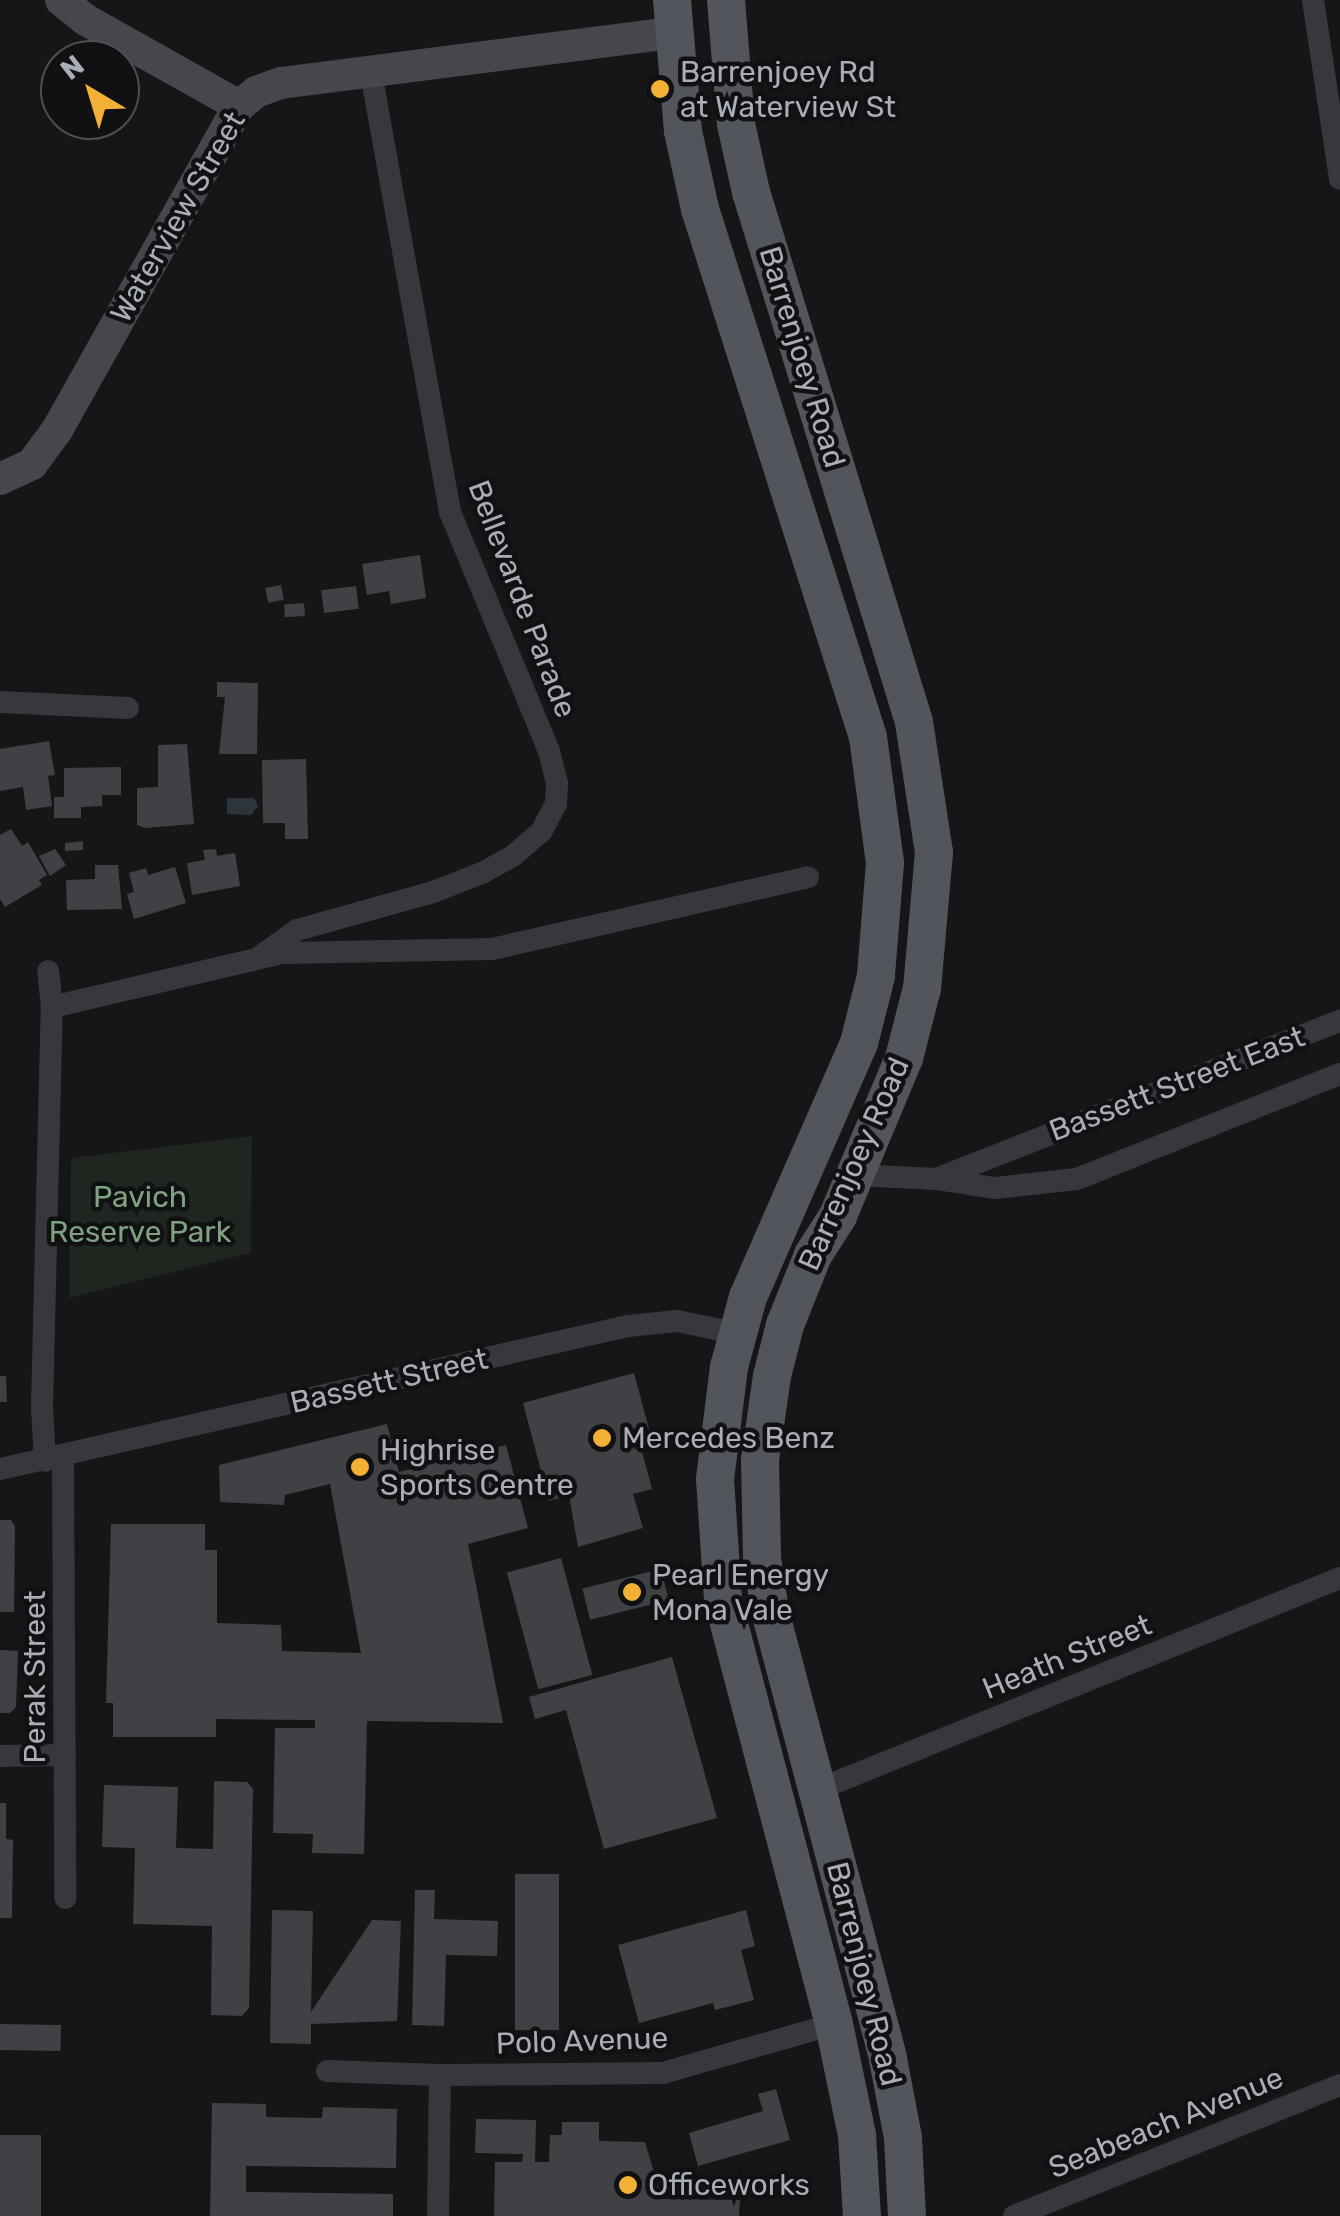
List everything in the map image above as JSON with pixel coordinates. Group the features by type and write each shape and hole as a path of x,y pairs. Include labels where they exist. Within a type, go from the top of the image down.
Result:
{"main road":[{"name":"Waterview Street","path":"672,16 726,14"},
{"name":"Barrenjoey Road","path":"726,14 736,124 752,192 914,722 934,852 922,988 904,1058 838,1216 813,1255 778,1346 760,1460 762,1559 770,1612 888,2058 903,2138 907,2216"},
{"name":"Barrenjoey Road","path":"672,16 683,132 700,209 868,737 878,787 885,862 876,976 859,1043 736,1332 718,1433 715,1479 723,1601 834,2024 856,2135 862,2216"},
{"name":"Bassett Street East","path":"819,1140 858,1170"},
{"name":"Bassett Street","path":"736,1332 778,1346"}],"street":[{"path":"61,0 86,20 239,106"},
{"path":"1313,0 1340,179"},
{"name":"Waterview Street","path":"0,479 32,464 57,430 239,106 281,83 371,73 672,16"},
{"name":"Bellevarde Parade","path":"258,958 297,930 433,892 482,873 513,856 541,832 556,804 557,783 549,752 450,512 371,73"},
{"path":"0,702 128,708"},
{"path":"52,1007 284,953 492,949 808,876"},
{"name":"Perak Street","path":"48,971 52,1007 54,1458 65,1755 65,1898"},
{"name":"Bassett Street East","path":"936,1179 1340,1020"},
{"name":"Bassett Street East","path":"858,1170 875,1176 1016,1188 1076,1179 1130,1161 1340,1074"},
{"name":"Bassett Street East","path":"1014,1147 1016,1188"},
{"name":"Bassett Street","path":"0,1469 641,1324 689,1322 736,1332"},
{"name":"Heath Street","path":"817,1790 1340,1578"},
{"path":"0,1756 65,1755"},
{"name":"Polo Avenue","path":"327,2071 440,2075 662,2073 834,2024"},
{"path":"438,2216 440,2075"},
{"name":"Seabeach Avenue","path":"1014,2216 1338,2093"}],"green space":[{"name":"Pavich Reserve Park","path":"252,1136 251,1253 69,1298 71,1158"}],"shaded area":[{"path":"227,798 254,798 258,806 251,815 227,814"}],"building":[{"path":"420,555 426,598 391,604 389,591 367,595 362,564"},
{"path":"281,585 284,600 268,603 265,588"},
{"path":"356,586 359,609 324,613 321,590"},
{"path":"304,603 305,616 285,617 284,604"},
{"path":"217,682 258,683 257,754 219,754 225,697 217,697"},
{"path":"49,741 55,775 48,776 52,806 26,810 23,787 0,791 0,749"},
{"path":"187,744 194,824 145,828 137,825 137,788 158,787 158,745"},
{"path":"306,759 308,839 285,839 285,823 263,823 262,760"},
{"path":"121,767 121,795 102,795 102,806 81,807 81,818 54,818 54,797 64,797 64,768"},
{"path":"11,829 22,846 28,842 47,875 39,880 42,885 5,907 0,899 0,835"},
{"path":"83,841 83,850 65,851 65,843"},
{"path":"55,849 66,865 50,876 39,856"},
{"path":"216,849 217,856 235,853 240,886 192,895 187,863 205,860 203,850"},
{"path":"95,865 118,865 122,909 67,910 66,880 95,879"},
{"path":"175,867 186,903 134,919 127,894 134,892 129,873 146,868 148,875"},
{"path":"634,1373 652,1440 640,1444 652,1489 633,1494 643,1528 578,1547 569,1495 549,1501 523,1403"},
{"path":"0,1376 6,1376 7,1402 0,1402"},
{"path":"387,1424 399,1472 506,1445 528,1528 468,1544 503,1723 367,1721 364,1854 312,1853 313,1834 273,1833 275,1728 315,1728 315,1720 216,1719 216,1737 113,1737 113,1703 106,1703 111,1524 205,1524 205,1550 217,1550 217,1623 281,1625 282,1651 361,1653 330,1484 285,1495 284,1505 220,1502 219,1465"},
{"path":"0,1520 11,1520 15,1526 14,1612 0,1612"},
{"path":"561,1558 592,1675 538,1689 507,1572"},
{"path":"661,1569 669,1600 590,1620 582,1589"},
{"path":"0,1650 18,1651 16,1707 10,1713 0,1713"},
{"path":"672,1657 717,1818 604,1849 566,1710 535,1719 529,1697"},
{"path":"214,1781 247,1782 253,1789 249,2008 242,2016 211,2015 212,1926 133,1924 135,1848 102,1847 104,1785 178,1787 176,1848 213,1849"},
{"path":"0,1803 6,1803 6,1839 13,1840 12,1918 0,1918"},
{"path":"515,1874 559,1874 559,2030 515,2030"},
{"path":"415,1890 435,1890 434,1919 498,1921 497,1956 446,1955 444,2026 412,2025"},
{"path":"272,1910 313,1911 311,2012 372,1920 401,1921 397,2021 311,2024 311,2044 270,2043"},
{"path":"746,1910 755,1946 741,1950 754,2000 715,2010 713,2003 639,2023 618,1945"},
{"path":"0,2024 61,2025 61,2051 0,2050"},
{"path":"776,2089 790,2140 698,2166 689,2133 763,2111 758,2094"},
{"path":"212,2103 266,2104 266,2117 322,2118 323,2107 397,2109 396,2168 246,2166 246,2192 393,2194 393,2216 210,2216"},
{"path":"476,2119 536,2120 535,2162 549,2162 550,2135 562,2135 562,2122 599,2122 599,2141 645,2142 662,2199 740,2200 739,2216 494,2216 495,2162 522,2162 523,2154 475,2153"},
{"path":"0,2135 41,2135 41,2216 0,2216"}],"place":[{"name":"Barrenjoey Rd at Waterview St","path":"660,89"},
{"name":"Mercedes Benz","path":"602,1438"},
{"name":"Highrise Sports Centre","path":"360,1467"},
{"name":"Pearl Energy Mona Vale","path":"632,1592"},
{"name":"Officeworks","path":"628,2185"}]}
